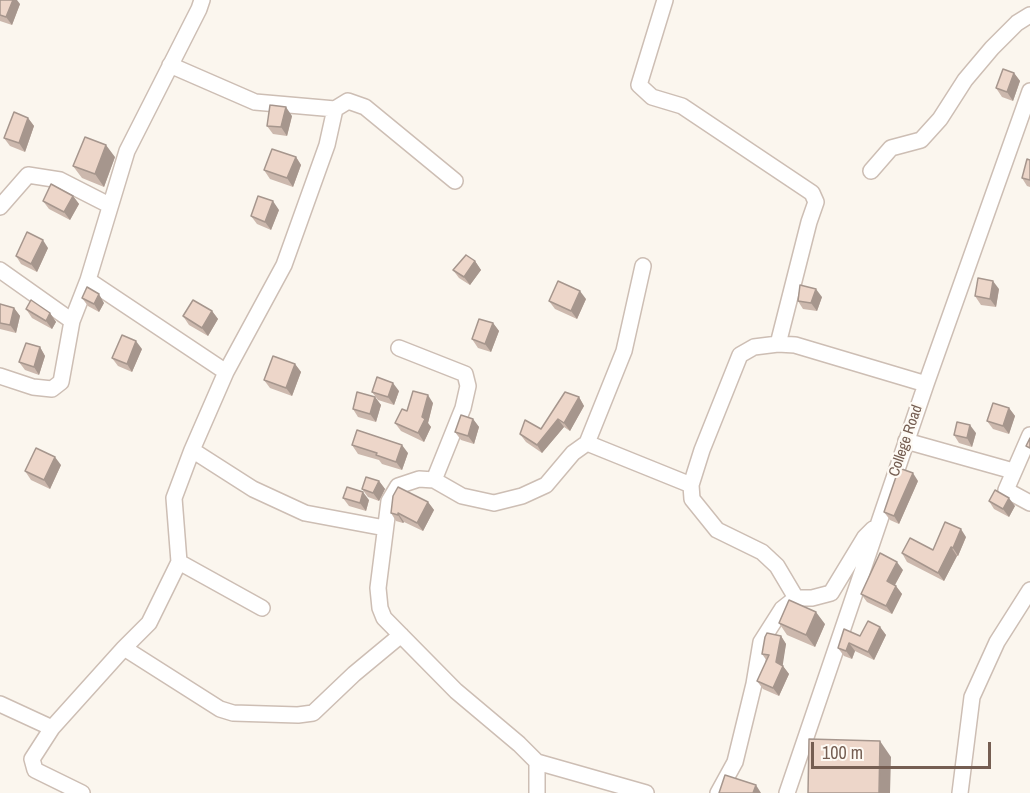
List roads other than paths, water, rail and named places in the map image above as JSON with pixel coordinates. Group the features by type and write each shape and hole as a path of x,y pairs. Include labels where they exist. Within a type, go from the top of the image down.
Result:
{"street":[{"path":"0,376 33,387 52,389 61,382 72,321 88,280 127,151 202,0"},
{"path":"665,0 639,85 652,97 682,106 812,193 816,202 778,344"},
{"path":"871,171 891,148 921,140 940,119 965,80 992,48 1017,23 1030,15"},
{"path":"170,65 255,102 335,109 348,101 364,107 455,181"},
{"name":"College Road","path":"787,793 906,441 1030,91"},
{"path":"82,793 35,770 32,759 52,728 149,623 179,562 174,498 226,372 284,266 327,145 335,109"},
{"path":"0,207 28,175 60,180 109,205"},
{"path":"643,266 624,351 587,443 573,453 546,485 522,496 494,503 462,496 434,480 418,479 398,486 389,501 378,588 380,608 384,618 456,691 537,762 646,793"},
{"path":"0,270 72,321"},
{"path":"88,280 226,372"},
{"path":"796,598 777,566 762,552 717,530 692,499 691,485 702,450 740,356 754,347 778,344 795,345 926,384"},
{"path":"399,348 465,374 468,386 463,408 434,480"},
{"path":"1030,435 1006,490 1030,503"},
{"path":"906,441 1013,471"},
{"path":"587,443 691,485"},
{"path":"192,450 253,489 305,513 386,528"},
{"path":"718,793 735,762 754,684 761,642 782,609 796,598 813,598 831,593 865,537 878,525"},
{"path":"179,562 262,608"},
{"path":"960,793 972,698 997,642 1030,590"},
{"path":"124,648 220,709 233,712 298,715 313,713 354,674 401,635"},
{"path":"0,704 52,728"},
{"path":"537,762 537,793"}]}
